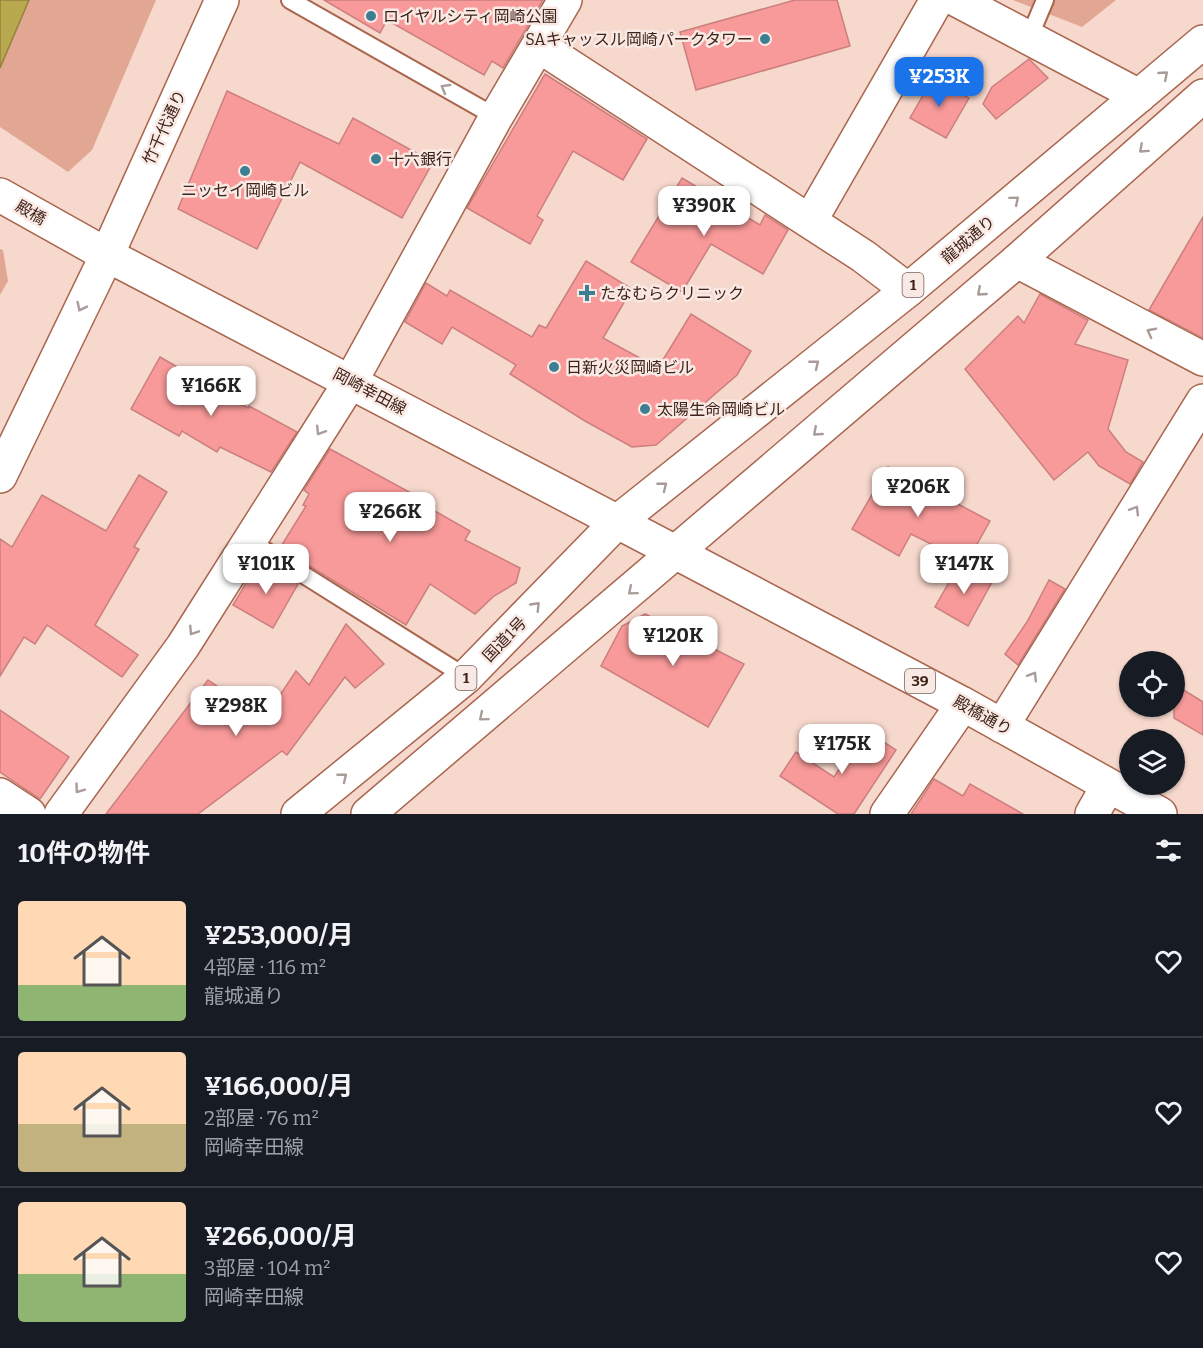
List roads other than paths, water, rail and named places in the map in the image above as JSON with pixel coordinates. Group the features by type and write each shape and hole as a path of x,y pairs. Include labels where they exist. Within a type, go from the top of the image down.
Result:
{"main road":[{"name":"竹千代通り","path":"0,476 107,255 222,0"},
{"path":"61,814 183,646 351,381 496,117 565,0"},
{"path":"810,221 937,0"},
{"path":"957,0 1139,96"},
{"name":"龍城通り","path":"617,522 908,290 1203,42"},
{"path":"539,46 810,221 908,290"},
{"name":"1","path":"368,814 676,554 1017,261 1203,96"},
{"name":"殿橋","path":"0,195 62,230"},
{"name":"岡崎幸田線","path":"62,230 676,554"},
{"path":"1017,261 1203,359"},
{"path":"1002,726 1203,401"},
{"name":"国道1号","path":"298,814 466,677 617,522"},
{"name":"殿橋通り","path":"676,554 963,704 1160,814"},
{"path":"887,814 963,704"},
{"path":"1092,814 1108,786"},
{"path":"0,795 29,814"}],"lane":[{"path":"290,0 496,117"},
{"path":"1029,38 1045,0"},
{"path":"250,541 466,677"}],"place":[{"name":"ロイヤルシティ岡崎公園","path":"371,16"},
{"name":"SAキャッスル岡崎パークタワー","path":"765,39"},
{"name":"十六銀行","path":"376,159"},
{"name":"ニッセイ岡崎ビル","path":"245,171"},
{"name":"たなむらクリニック","path":"587,293"},
{"name":"日新火災岡崎ビル","path":"554,367"},
{"name":"太陽生命岡崎ビル","path":"645,409"}]}
